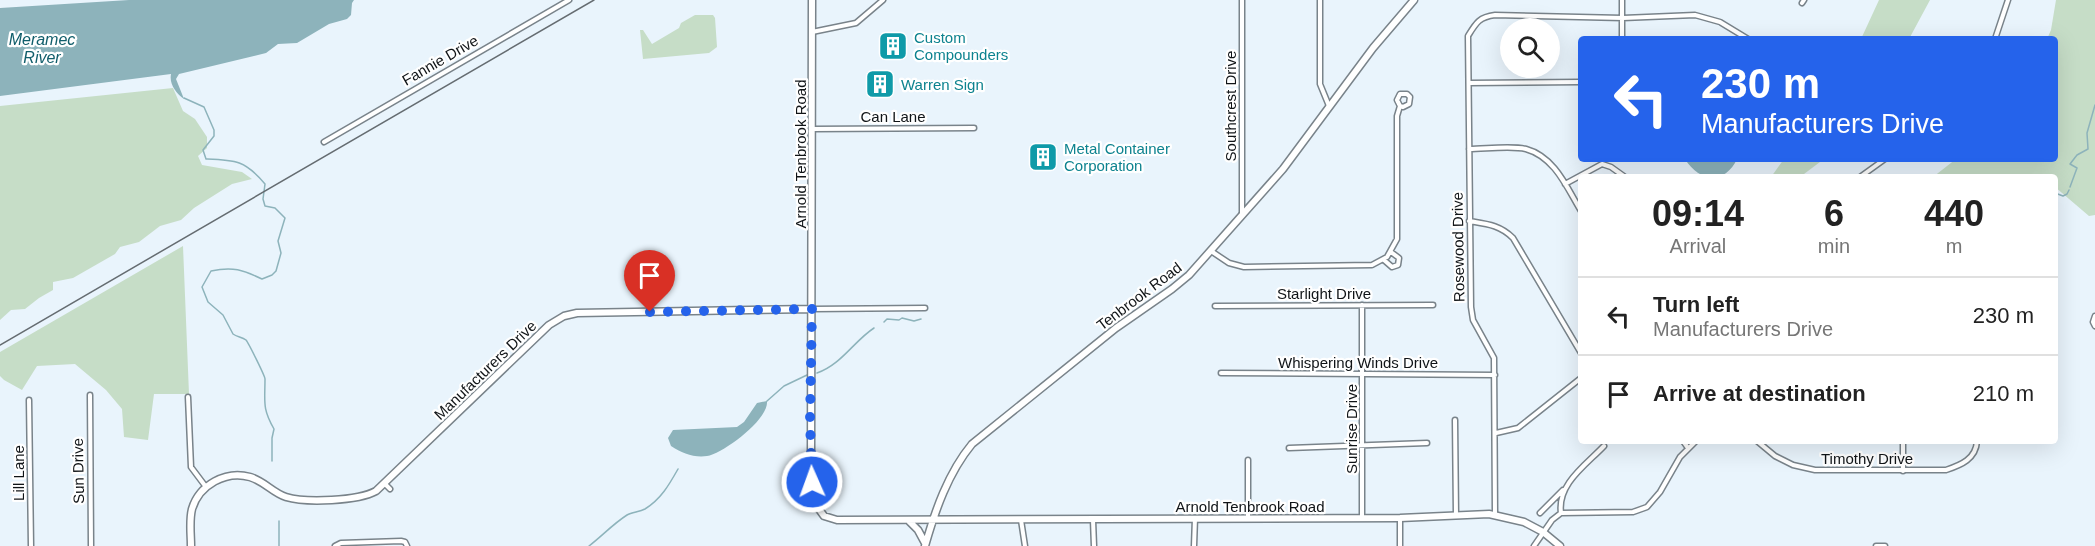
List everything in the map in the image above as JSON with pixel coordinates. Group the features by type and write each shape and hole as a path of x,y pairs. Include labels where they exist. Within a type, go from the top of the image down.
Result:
{"street":[{"name":"Fannie Drive","path":"324,142 501,37 569,0"},
{"name":"Arnold Tenbrook Road","path":"812,0 810,441 812,490 816,505 823,515 837,520 932,521 1248,517 1400,518 1495,514 1524,522 1543,532 1560,546"},
{"path":"812,32 856,23 883,0"},
{"name":"Southcrest Drive","path":"1242,0 1242,213"},
{"path":"1320,0 1320,84 1329,106"},
{"name":"Tenbrook Road","path":"925,545 938,505 960,460 979,437 1122,324 1181,283 1283,169 1390,26 1414,0"},
{"path":"1622,0 1622,36"},
{"path":"1996,36 2008,0"},
{"path":"1623,18 1684,14 1706,17 1720,22 1743,36"},
{"name":"Rosewood Drive","path":"1495,514 1494,358 1473,320 1469,221 1468,36 1475,24 1484,16 1623,18"},
{"path":"1469,83 1578,82"},
{"path":"1210,250 1229,263 1244,267 1364,266 1384,260 1391,252 1398,234 1397,116 1400,106"},
{"name":"Can Lane","path":"812,129 974,128"},
{"path":"1469,149 1524,149 1541,156 1551,163 1578,206"},
{"path":"1864,174 1881,162"},
{"path":"1584,174 1602,164 1621,174"},
{"path":"1565,184 1578,177"},
{"path":"1469,221 1495,225 1504,229 1513,238 1578,348"},
{"path":"1384,260 1392,267 1398,265 1399,258 1391,252"},
{"name":"Sunrise Drive","path":"1362,305 1362,518"},
{"name":"Starlight Drive","path":"1215,306 1433,305"},
{"path":"812,309 925,308"},
{"name":"Manufacturers Drive","path":"206,487 223,477 242,475 258,480 289,498 340,499 363,497 388,486 547,327 564,316 580,313 812,309"},
{"path":"2095,316 2093,322 2095,326"},
{"name":"Whispering Winds Drive","path":"1221,373 1495,375"},
{"path":"1496,433 1518,428 1578,380"},
{"name":"Sun Drive","path":"90,395 91,546"},
{"path":"188,397 190,466 206,487 198,497 192,512 191,546"},
{"name":"Lill Lane","path":"29,400 31,546"},
{"path":"1455,420 1456,515"},
{"path":"1289,448 1427,443"},
{"path":"1685,444 1688,448"},
{"path":"1534,546 1555,517 1561,513 1641,510 1660,492 1680,457 1693,444"},
{"name":"Timothy Drive","path":"1761,444 1775,456 1793,465 1840,472 1946,470 1962,465 1971,458 1977,444"},
{"path":"1902,444 1903,471"},
{"path":"1540,513 1604,446"},
{"path":"1248,460 1248,517"},
{"path":"1561,513 1561,500 1565,487"},
{"path":"938,505 940,514 948,520"},
{"path":"1093,518 1094,546"},
{"path":"1194,546 1195,518"},
{"path":"1400,518 1400,546"},
{"path":"1021,519 1025,546"},
{"path":"909,521 918,530 925,545"},
{"path":"335,546 341,543 406,544"},
{"path":"1876,546 1885,546"}],"green space":[{"path":"1879,0 1930,0 1911,36 1862,36"},
{"path":"2056,0 2095,0 2095,215 2089,216 2058,190 2058,174 1937,174 1952,162 2058,162 2058,36 2048,36"},
{"path":"695,15 713,15 717,47 709,53 643,59 640,30 643,30 652,44 679,28 681,23"},
{"path":"173,88 183,111 195,119 207,137 207,148 198,156 202,165 242,172 252,179 232,184 194,208 181,220 160,226 139,242 120,247 115,254 73,278 53,282 53,290 25,309 11,310 0,320 0,106"},
{"path":"1782,162 1820,162 1804,174 1773,174"},
{"path":"183,246 189,394 154,394 148,440 124,437 122,409 106,390 75,364 37,366 22,390 0,376 0,352"}],"water":[{"name":"Meramec River","path":"129,0 354,0 351,15 347,19 329,24 297,43 278,44 266,53 179,74 176,79 184,99 174,88 171,74 0,96 0,8"},
{"path":"1687,162 1735,162 1724,174 1700,174"},
{"path":"767,401 761,417 753,426 715,454 693,456 671,446 668,438 673,430 737,427 744,422 757,403"}],"waterway":[{"path":"184,98 204,107 214,130 214,136 203,150 206,159 232,161 251,170 265,184 263,199 265,206 275,208 285,218 278,241 281,253 276,271 272,275 262,279 238,270 211,271 202,287 208,302 223,315 233,334 246,340 265,379 266,410 274,429 272,461"},
{"path":"2070,187 2077,168 2070,164 2077,155 2088,149 2087,133 2095,105"},
{"path":"2058,194 2063,196 2069,190"},
{"path":"884,322 887,319 902,318 914,321 921,319"},
{"path":"817,373 840,359 874,328"},
{"path":"767,401 784,386 807,375"},
{"path":"589,546 627,515 645,509 656,501 678,469"},
{"path":"279,521 279,546"}],"railway":[{"path":"0,345 594,0"}],"place":[{"name":"Custom Compounders","path":"893,46"},
{"name":"Warren Sign","path":"880,84"},
{"name":"Metal Container Corporation","path":"1043,157"}],"route":[{"path":"650,312 812,309 810,420 812,482"}]}
